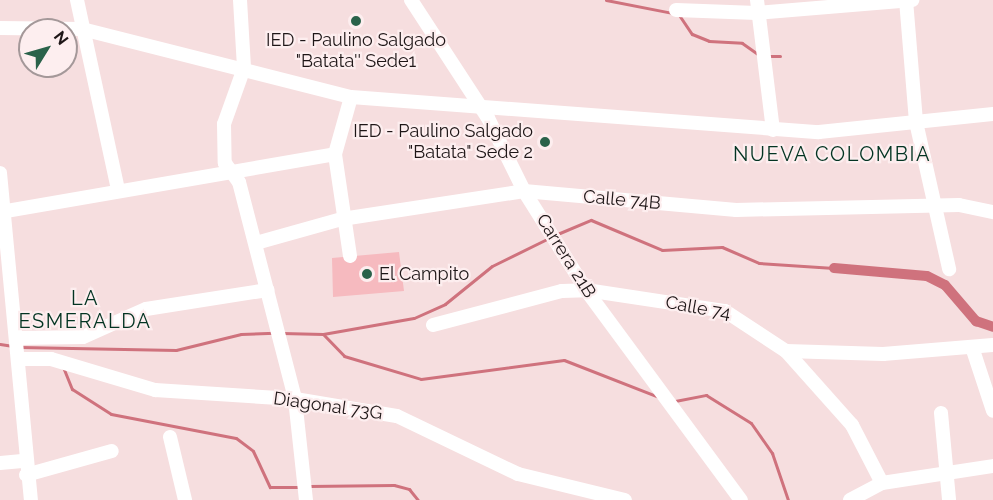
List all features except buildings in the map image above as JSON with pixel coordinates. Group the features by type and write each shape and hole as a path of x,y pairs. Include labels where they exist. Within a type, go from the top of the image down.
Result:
{"street":[{"path":"77,0 118,189"},
{"path":"240,0 244,68 224,124 230,171 256,243 295,399 305,491"},
{"name":"Carrera 21B","path":"411,0 479,104 524,191 553,233 586,290 741,500"},
{"path":"676,10 908,1 916,122 949,269"},
{"path":"757,7 773,130"},
{"path":"0,28 82,29 244,68 351,97 479,104 819,132 993,114"},
{"path":"350,256 342,219 334,154 351,97"},
{"path":"3,212 118,189 334,154"},
{"path":"0,173 19,340 26,468 31,500"},
{"name":"Calle 74B","path":"256,243 342,219 524,191 736,210 934,205 993,212"},
{"path":"993,212 993,217"},
{"path":"19,340 83,337 146,309 268,290"},
{"name":"Calle 74","path":"433,326 562,291 586,290 725,311 741,316 786,351 852,425 882,483"},
{"path":"786,351 883,354 993,345"},
{"path":"972,347 993,411"},
{"name":"Diagonal 73G","path":"20,358 61,362 130,386 295,399 397,416 536,480 625,500"},
{"path":"941,413 949,500"},
{"path":"170,437 185,500"},
{"path":"0,464 26,468 112,451"},
{"path":"850,500 882,483 946,476 993,466"}],"shaded area":[{"name":"El Campito","path":"399,252 404,291 333,297 332,258"}],"waterway":[{"path":"606,0 672,13"},
{"path":"679,15 692,34 709,41 742,43 758,54"},
{"path":"767,56 780,56"},
{"path":"555,235 591,220 662,250 722,247 759,263 834,268"},
{"path":"282,333 323,334 414,318 445,304 492,266 549,238"},
{"path":"834,268 927,276 945,285 976,321 993,327"},
{"path":"20,347 176,350 241,334 275,333"},
{"path":"323,334 344,356 421,379 564,360 659,397"},
{"path":"0,344 13,346"},
{"path":"63,367 72,389 111,414 236,438 253,451 270,487 299,487"},
{"path":"675,401 706,395 751,423 772,453 788,500"},
{"path":"309,486 394,485 409,489 418,500"}],"place":[{"name":"IED - Paulino Salgado \"Batata'' Sede1","path":"356,21"},
{"name":"IED - Paulino Salgado \"Batata\" Sede 2","path":"545,142"},
{"name":"El Campito","path":"367,274"}],"district":[{"name":"NUEVA COLOMBIA","path":"832,154"},
{"name":"LA ESMERALDA","path":"85,310"}]}
